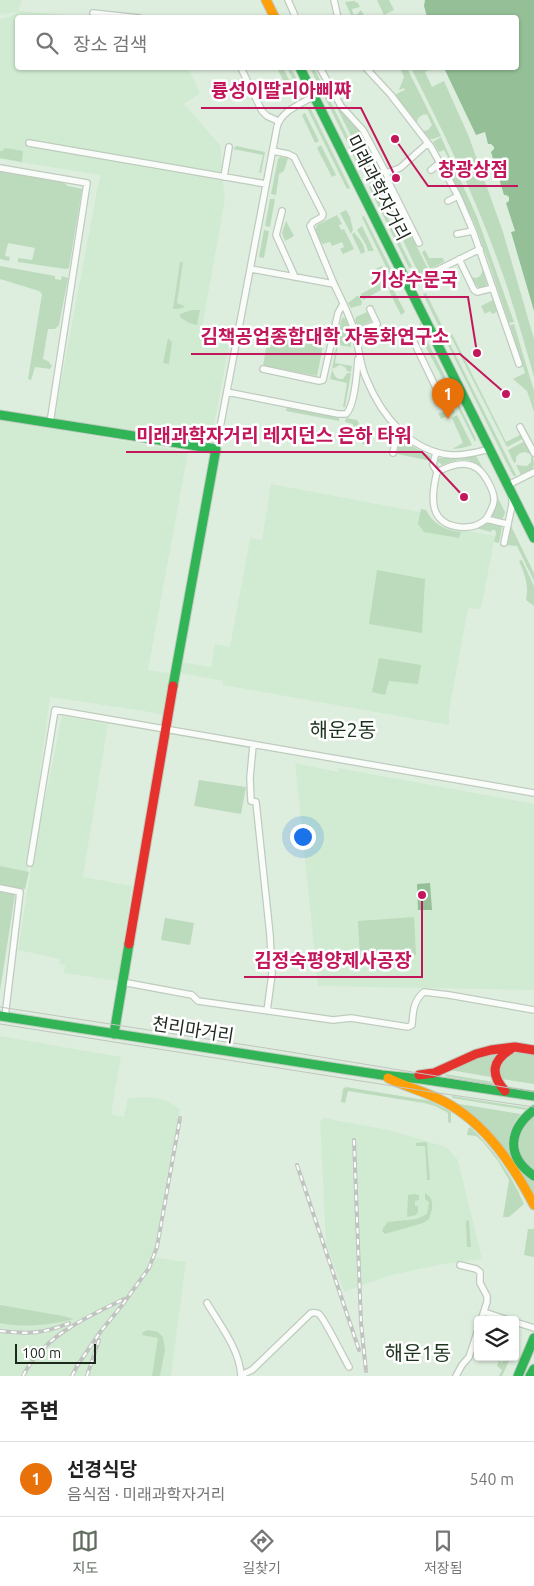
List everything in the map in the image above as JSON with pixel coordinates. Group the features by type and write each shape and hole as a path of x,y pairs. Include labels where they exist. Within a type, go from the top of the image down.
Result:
{"main road":[{"path":"266,0 274,15"},
{"name":"미래과학자거리","path":"301,70 534,538"},
{"path":"0,415 216,449 164,729 114,1034"},
{"name":"천리마거리","path":"2,1016 382,1075 534,1096"},
{"path":"505,1091 496,1078 495,1066 500,1056 515,1047"},
{"path":"382,1075 418,1076 434,1073 476,1054 490,1050 515,1047 534,1050"},
{"path":"382,1075 402,1085 428,1094 470,1120 492,1141 509,1163 526,1188 534,1205"},
{"name":"천리마거리","path":"382,1075 417,1084 534,1103"},
{"path":"534,1110 520,1123 514,1136 514,1144 516,1158 520,1165 534,1176"},
{"path":"518,1376 534,1338"},
{"path":"530,1376 534,1369"}],"street":[{"path":"288,0 295,15"},
{"path":"334,0 337,15"},
{"path":"93,12 116,15"},
{"path":"242,70 262,111 267,116 278,121"},
{"path":"321,70 341,106 363,130 420,243"},
{"path":"368,70 391,95 428,143 458,196 474,230 519,364"},
{"path":"216,449 278,121 284,114 314,96"},
{"path":"29,143 266,184"},
{"path":"386,173 400,168 428,143"},
{"path":"224,177 229,147"},
{"path":"273,151 294,157 323,214 322,217 310,226 355,332 358,354 365,378 382,409 415,444 436,452 452,455 490,449"},
{"path":"431,170 440,163"},
{"path":"0,168 88,183 50,423"},
{"path":"448,201 458,196"},
{"path":"282,211 276,235 295,277"},
{"path":"457,234 474,230"},
{"path":"408,285 480,249"},
{"path":"459,259 474,290 477,292 493,288"},
{"path":"251,269 334,284"},
{"path":"263,369 319,381 323,380 338,313 343,304"},
{"path":"355,332 377,324 370,308"},
{"path":"427,322 413,340 438,392 462,392"},
{"path":"227,392 346,414 349,412 352,404 358,354"},
{"path":"520,427 534,453"},
{"path":"393,453 398,428"},
{"path":"436,452 433,465 437,472 433,487 433,499 435,512 440,520 451,526 463,528 476,526 486,519 495,498 481,470 476,466 465,464 454,465 437,472"},
{"path":"504,543 512,505 510,489 534,472"},
{"path":"486,519 508,524"},
{"path":"30,863 55,710 534,793"},
{"path":"254,745 250,778 251,801 256,802 270,935 272,974 267,1011"},
{"path":"0,888 20,892 7,998 2,1016"},
{"path":"122,982 192,995 198,1001 333,1020 351,1018 408,1027 412,1025 415,1003 424,992 534,1010"},
{"path":"0,997 7,998"},
{"path":"460,1265 476,1269 480,1272 480,1283 487,1296 482,1316"},
{"path":"207,1303 227,1336 239,1362 241,1375 252,1370 311,1313 318,1314 324,1321 349,1367"},
{"path":"484,1312 496,1316"},
{"path":"519,1323 534,1328"},
{"path":"456,1376 469,1357 474,1342"}],"shaded area":[{"path":"0,0 22,0 19,11 66,15 15,15 15,70 189,70 200,93 184,104 221,146 225,199 202,328 231,335 211,442 54,419 100,175 0,159 0,19 12,16 18,12 0,14"},
{"path":"377,0 389,0 394,10 384,15"},
{"path":"425,0 534,0 534,311 511,232 515,231 506,203 509,201 509,197 504,195 491,152 494,147 488,144 485,132 476,135 445,70 519,70 519,15 426,15 424,6"},
{"path":"354,1 358,3 360,7 352,9 353,14 356,15 351,15 345,2"},
{"path":"361,10 364,15 356,15"},
{"path":"278,70 284,70 297,95 293,100"},
{"path":"288,70 292,70 302,89 301,95"},
{"path":"311,70 315,70 412,267 409,268 369,187 371,186 349,147 351,146 349,142 347,142"},
{"path":"401,70 408,70 441,136 430,139 423,131 428,130 432,125 427,114 418,118 417,123 396,96 396,94 405,90 404,88 399,90 404,77"},
{"path":"412,70 429,70 425,72 432,87 444,81 469,137 503,232 534,339 534,377 513,304 489,236 435,115"},
{"path":"306,106 311,109 350,188 347,189"},
{"path":"336,106 359,131 362,136 353,140"},
{"path":"305,113 319,141 315,143 302,115"},
{"path":"441,137 477,217 514,322 509,323 474,222 447,168 452,165 444,150 439,152 433,142"},
{"path":"364,140 377,166 368,170 355,144"},
{"path":"321,145 336,175 332,177 317,148"},
{"path":"236,146 265,152 261,173 259,172 263,155 233,149"},
{"path":"5,148 23,151 22,162 0,158 0,151"},
{"path":"280,157 288,158 284,171 279,174 276,195 271,194"},
{"path":"379,170 397,206 398,218 393,221 370,174"},
{"path":"0,171 61,181 68,186 82,189 69,268 18,262 18,258 32,260 35,248 8,243 5,256 10,257 9,261 0,259"},
{"path":"270,199 275,199 270,227 265,226"},
{"path":"355,203 362,217 364,216 394,275 391,277"},
{"path":"346,210 353,230 351,234 340,213"},
{"path":"337,215 342,224 339,225 341,230 344,229 354,249 343,254 340,249 344,247 342,242 332,246 330,242 323,244 315,230 317,225"},
{"path":"286,221 294,236 285,241 282,233"},
{"path":"362,226 374,251 368,251 357,230"},
{"path":"264,230 269,231 264,258 259,257"},
{"path":"403,230 412,237 428,269 419,274 399,232"},
{"path":"354,232 364,246 365,252 361,254 352,235"},
{"path":"425,250 429,258 443,258 444,262 430,269 422,252"},
{"path":"180,262 183,262 177,303 184,306 183,308 173,309"},
{"path":"0,266 55,276 55,279 61,280 62,276 68,278 59,325 55,329 48,329 43,359 52,366 50,369 35,367 31,380 28,379 42,294 39,291 0,279"},
{"path":"382,266 392,287 388,289 386,287 363,300 361,294 379,284 373,270"},
{"path":"483,270 487,285 480,289 472,277 480,276"},
{"path":"393,289 405,312 401,315 389,291"},
{"path":"426,293 444,330 441,331 423,294"},
{"path":"359,296 362,302 361,305 351,308 348,303"},
{"path":"493,300 497,312 492,314 490,311 485,314 481,306"},
{"path":"192,310 200,310 197,325 189,323 180,317 180,314"},
{"path":"367,312 371,321 360,326 357,325 356,317"},
{"path":"343,317 346,319 350,330 351,347 338,345 335,363 352,366 351,372 340,365 332,369"},
{"path":"514,324 534,391 534,412 527,391 513,379 525,373 510,325"},
{"path":"452,334 506,442 522,434 524,438 507,447 450,335"},
{"path":"268,336 323,346 317,376 263,366"},
{"path":"168,338 172,342 169,364 163,363"},
{"path":"421,338 426,339 449,384 448,387 447,387"},
{"path":"447,338 517,477 513,475 506,462 447,343"},
{"path":"332,370 338,379 343,379 347,373 351,373 345,407 343,407 347,383 330,379"},
{"path":"453,398 457,401 475,437 475,442"},
{"path":"449,400 455,412 441,419 438,413 448,412"},
{"path":"287,407 339,417 339,421 286,411"},
{"path":"457,415 472,445 452,449 463,443 452,418"},
{"path":"346,418 357,420 369,445 362,444 363,440 358,439 359,434 355,433 353,424 345,422"},
{"path":"0,420 188,452 148,670 169,673 163,715 50,697 27,873 0,868"},
{"path":"403,441 430,456 431,461 397,454 399,443"},
{"path":"525,441 532,455 525,452 520,453 514,463 508,450"},
{"path":"474,455 489,479 479,466 469,460 457,460 442,465 437,461 439,458 461,458"},
{"path":"531,457 533,457 534,465 532,469 521,475 516,465 527,466 531,462"},
{"path":"271,484 425,513 426,523 495,536 481,609 468,608 449,711 449,725 223,685 223,681 180,673 182,662 211,667 215,644 230,647 250,538 262,540"},
{"path":"491,484 505,512 502,519 491,516"},
{"path":"421,509 426,510 440,526 461,532 459,538 424,532 418,524"},
{"path":"485,522 502,527 499,543 494,542 495,530 491,532 476,528"},
{"path":"510,524 534,573 534,581 517,546 506,545"},
{"path":"522,560 534,586 534,606 526,600 526,580 519,561"},
{"path":"377,570 425,579 422,633 369,624"},
{"path":"379,658 421,665 418,684 389,681 385,695 372,692"},
{"path":"62,716 108,724 83,877 132,886 118,981 64,973 65,965 59,963 60,959 18,950 31,868"},
{"path":"295,763 338,772 338,768 534,804 534,990 318,986"},
{"path":"199,780 246,787 241,814 194,806"},
{"path":"0,866 29,872 25,889 16,888 0,991"},
{"path":"430,883 432,910 418,910 417,884"},
{"path":"414,917 416,955 360,958 358,921"},
{"path":"165,918 194,923 190,945 161,940"},
{"path":"0,1036 121,1057 111,1114 124,1117 128,1098 148,1097 165,1100 180,1109 158,1244 153,1257 186,1262 171,1376 0,1376"},
{"path":"513,1052 534,1054 534,1084 501,1079 499,1073 500,1061"},
{"path":"495,1054 491,1077 450,1070 486,1055"},
{"path":"445,1074 494,1082 489,1084 445,1076"},
{"path":"346,1087 431,1101 451,1112 451,1123 448,1122 448,1113 424,1103 348,1091 345,1103 341,1102 343,1089"},
{"path":"452,1096 529,1108 526,1110 452,1098"},
{"path":"453,1103 521,1114 515,1121 508,1142 512,1155 534,1180 534,1197"},
{"path":"534,1116 534,1172 520,1159 519,1129"},
{"path":"323,1118 389,1130 446,1147 458,1160 482,1259 438,1265 388,1276 344,1292 326,1244 320,1122"},
{"path":"470,1127 487,1145 501,1163 524,1204 509,1217 503,1217 509,1180 498,1161 483,1142 476,1136 467,1135"},
{"path":"427,1142 430,1180 427,1180 425,1146 416,1146 416,1143"},
{"path":"425,1193 432,1201 429,1219 423,1223 385,1234 382,1231 388,1222 417,1219 427,1214 429,1202 425,1199"},
{"path":"408,1195 419,1195 419,1200 415,1201 415,1206 418,1206 418,1212 416,1215 407,1217"},
{"path":"466,1220 469,1221 471,1247 467,1247"},
{"path":"528,1229 534,1229 534,1257 524,1255"},
{"path":"0,1305 74,1319 37,1325 0,1323"},
{"path":"148,1330 158,1332 163,1337 165,1350 160,1376 152,1376 158,1338 142,1335 143,1332"},
{"path":"499,1361 502,1363 503,1361 509,1361 502,1376 499,1376 502,1370 497,1366"}],"tram line":[{"path":"0,1007 534,1092"},
{"path":"0,1024 534,1107"}],"railway":[{"path":"72,1376 101,1331 149,1268 157,1247 180,1118"},
{"path":"354,1140 361,1323 366,1371"},
{"path":"297,1165 359,1350"},
{"path":"23,1376 42,1350 67,1329 124,1299"},
{"path":"0,1331 35,1332 69,1323"},
{"path":"87,1376 99,1340"}],"traffic: fast":[{"path":"301,70 534,538"},
{"path":"0,415 216,449 173,686"},
{"path":"114,1034 129,944"},
{"path":"0,1016 382,1075 534,1096"},
{"path":"534,1110 519,1126 514,1143 515,1152 519,1160 525,1169 534,1176"},
{"path":"518,1376 534,1338"},
{"path":"530,1376 534,1369"}],"traffic: slow":[{"path":"266,0 274,15"},
{"path":"388,1078 438,1098 460,1111 473,1122 497,1147 517,1175 534,1205"}],"traffic: jam":[{"path":"129,944 173,686"},
{"path":"419,1075 434,1073 476,1054 491,1050 515,1047 534,1050"},
{"path":"505,1091 497,1079 495,1068 500,1058 511,1049"}],"place":[{"name":"창광상점","path":"395,139"},
{"name":"륭성이딸리아삐쨔","path":"396,178"},
{"name":"기상수문국","path":"477,353"},
{"name":"김책공업종합대학 자동화연구소","path":"506,394"},
{"name":"선경식당","path":"448,419"},
{"name":"미래과학자거리 레지던스 은하 타워","path":"464,497"},
{"name":"김정숙평양제사공장","path":"422,895"}],"district":[{"name":"해운2동","path":"343,730"},
{"name":"해운1동","path":"418,1353"}]}
